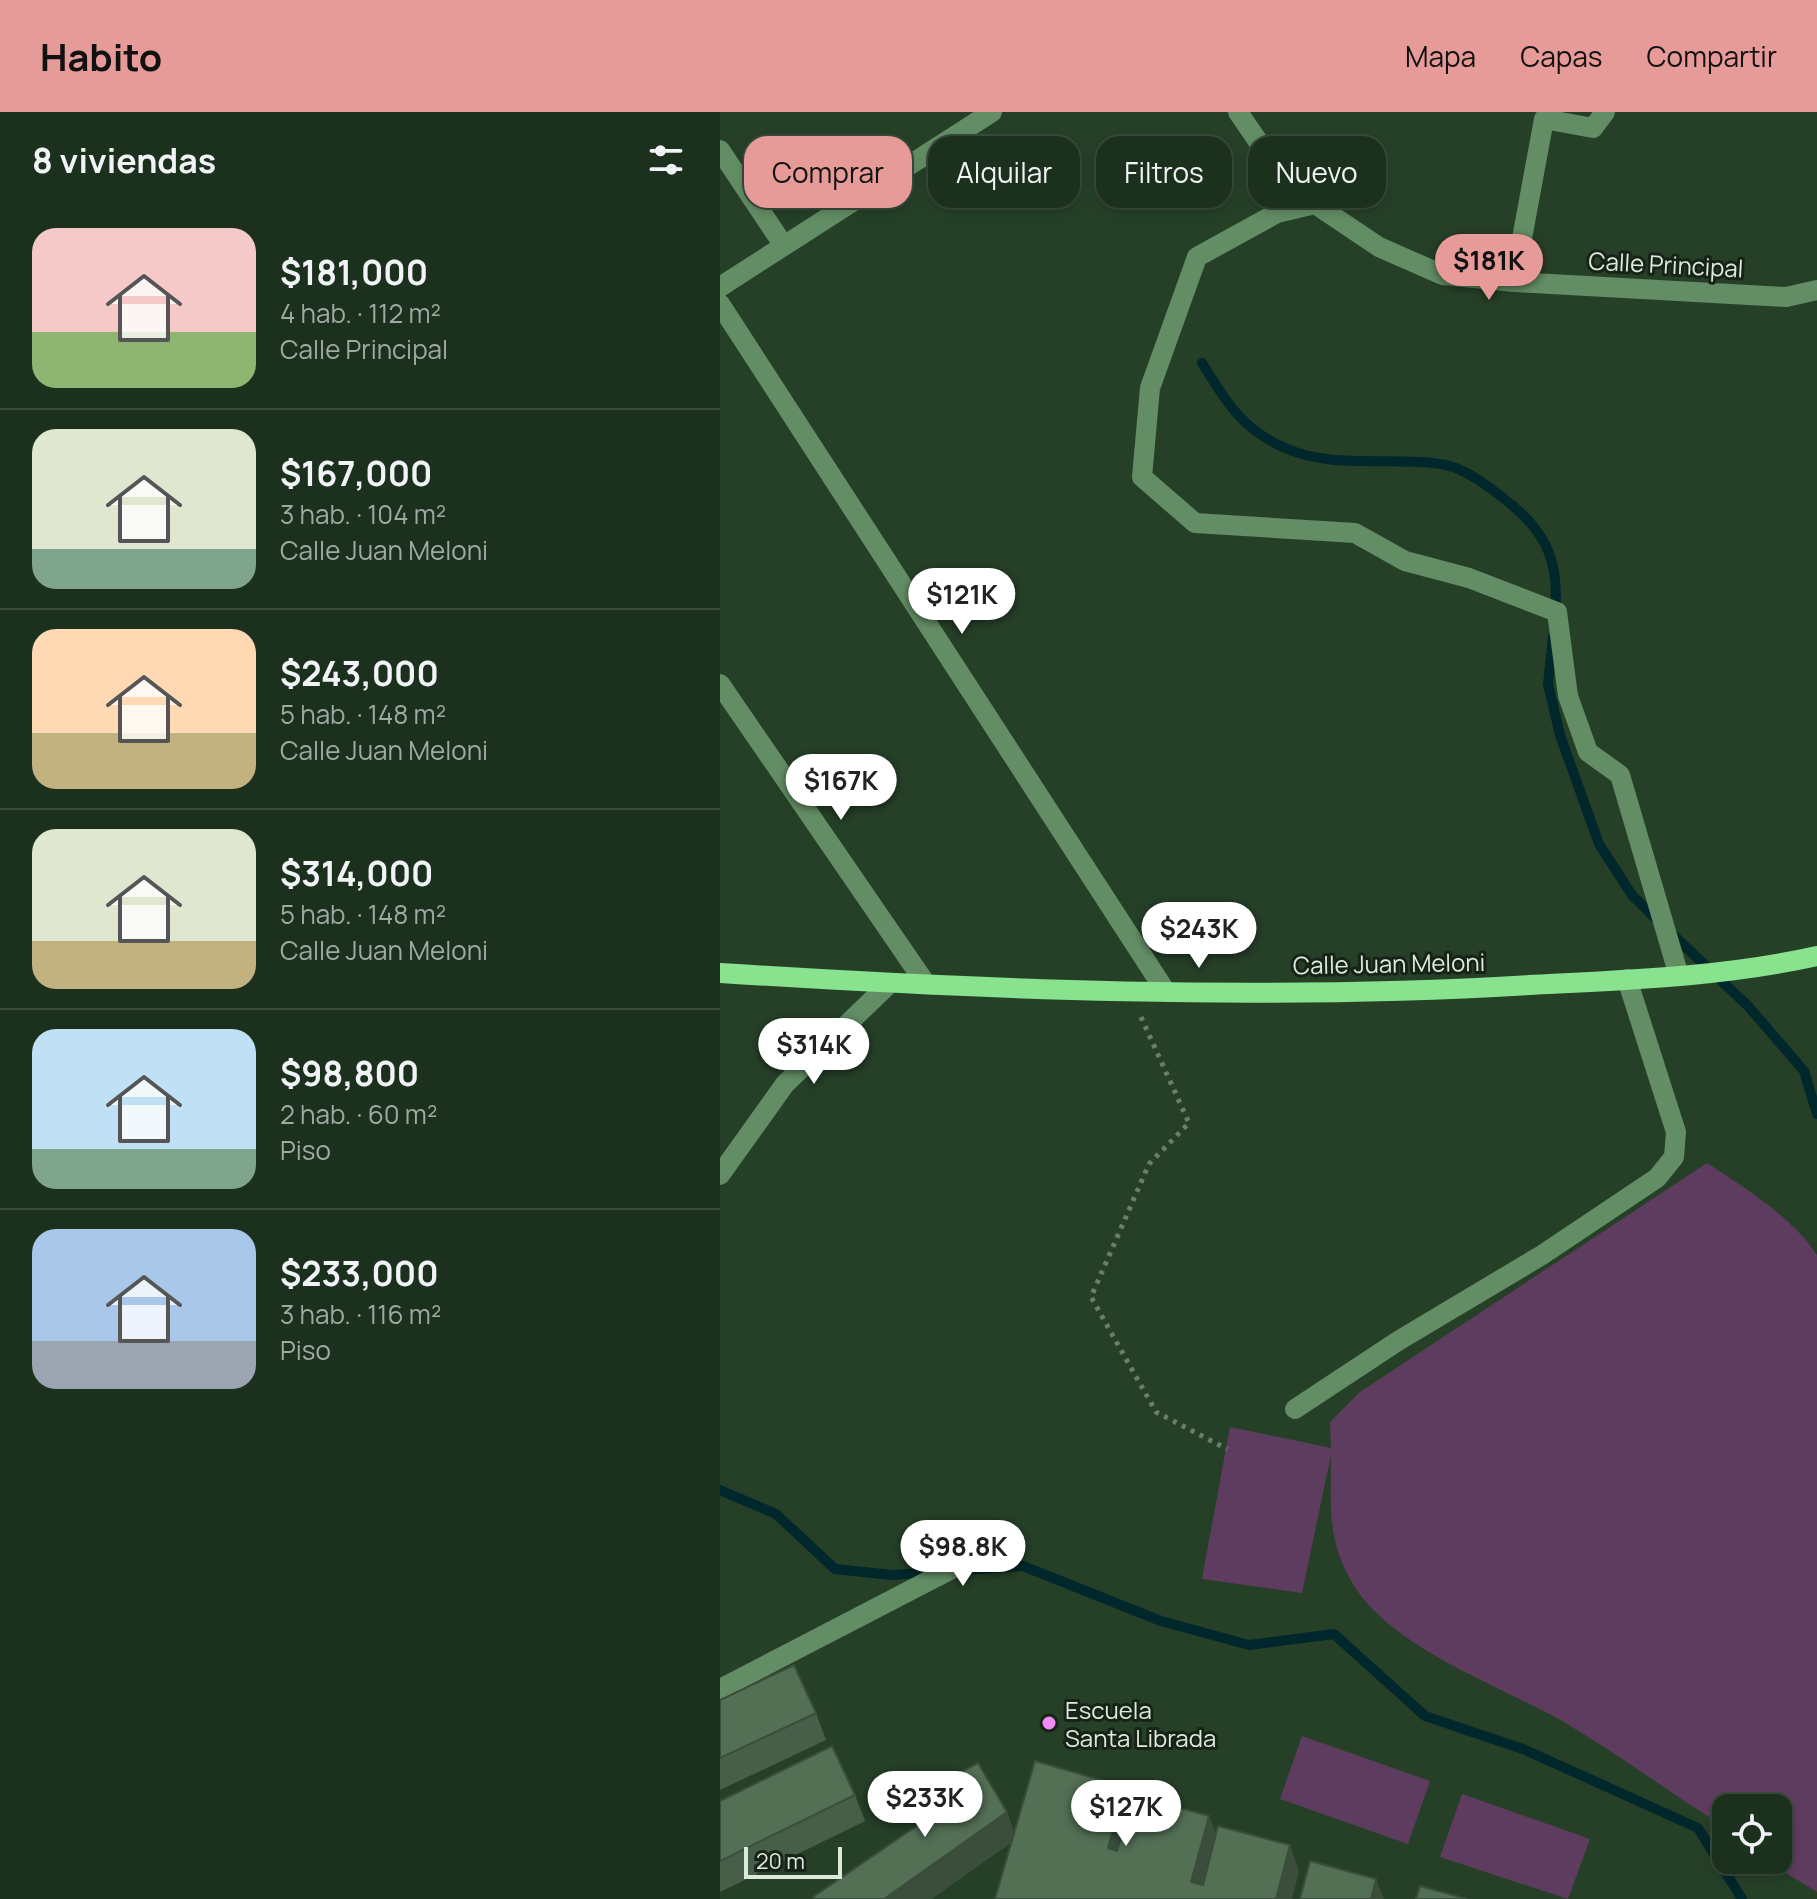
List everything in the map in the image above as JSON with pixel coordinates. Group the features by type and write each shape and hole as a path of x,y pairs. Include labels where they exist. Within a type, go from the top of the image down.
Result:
{"main road":[{"name":"Calle Juan Meloni","path":"720,973 890,983 1166,992 1429,991 1683,976 1817,956"}],"street":[{"path":"720,287 992,112"},
{"name":"Calle Principal","path":"1238,112 1254,136"},
{"path":"1514,282 1544,119 1593,128 1605,112"},
{"path":"720,150 784,246"},
{"path":"1298,208 1277,213 1197,257 1150,388 1142,477 1195,523 1355,533 1405,561 1469,578 1553,611 1568,696 1588,752 1620,775 1671,947 1683,976"},
{"name":"Calle Principal","path":"1321,208 1379,247 1443,275 1514,282 1786,297 1817,290"},
{"path":"720,304 1166,992"},
{"path":"720,684 926,984"},
{"path":"1295,1409 1398,1341 1542,1255 1657,1178 1674,1157 1676,1132 1627,979"},
{"path":"720,1175 728,1147 785,1084 890,983"},
{"path":"720,1689 981,1553"}],"path":[{"path":"1130,990 1189,1123 1149,1164 1091,1297 1156,1412 1227,1449"}],"shaded area":[{"path":"1707,1163 1752,1193 1806,1241 1817,1255 1817,1892 1788,1874 1792,1874 1792,1794 1712,1794 1712,1819 1564,1722 1449,1664 1393,1628 1370,1607 1353,1584 1338,1552 1332,1521 1331,1455 1302,1593 1202,1579 1230,1427 1331,1448 1330,1422 1360,1392"},
{"path":"1302,1736 1430,1781 1408,1844 1280,1799"},
{"path":"1462,1794 1590,1839 1568,1899 1440,1857"}],"building":[{"path":"794,1665 816,1713 720,1758 720,1700"},
{"path":"832,1746 855,1795 720,1861 720,1801"},
{"path":"1035,1761 1125,1787 1108,1848 1117,1851 1133,1795 1209,1816 1191,1882 1203,1885 1218,1826 1290,1845 1276,1899 995,1899"},
{"path":"978,1763 1007,1812 884,1899 813,1897 940,1810 926,1790"},
{"path":"1310,1861 1376,1879 1371,1899 1300,1899"},
{"path":"1420,1886 1467,1899 1416,1899"}],"waterway":[{"path":"1202,363 1236,413 1257,432 1285,448 1304,455 1343,461 1447,465 1485,484 1521,513 1543,540 1554,572 1555,613"},
{"path":"1553,637 1548,684 1560,735 1599,844 1632,895 1657,920"},
{"path":"1669,931 1748,1006 1804,1071 1817,1114"},
{"path":"720,1490 776,1514 835,1569 892,1575 935,1572"},
{"path":"963,1570 1023,1566 1161,1621 1249,1645 1334,1634 1425,1716 1523,1749 1698,1828 1742,1899"}],"place":[{"name":"Escuela Santa Librada","path":"1049,1723"}]}
